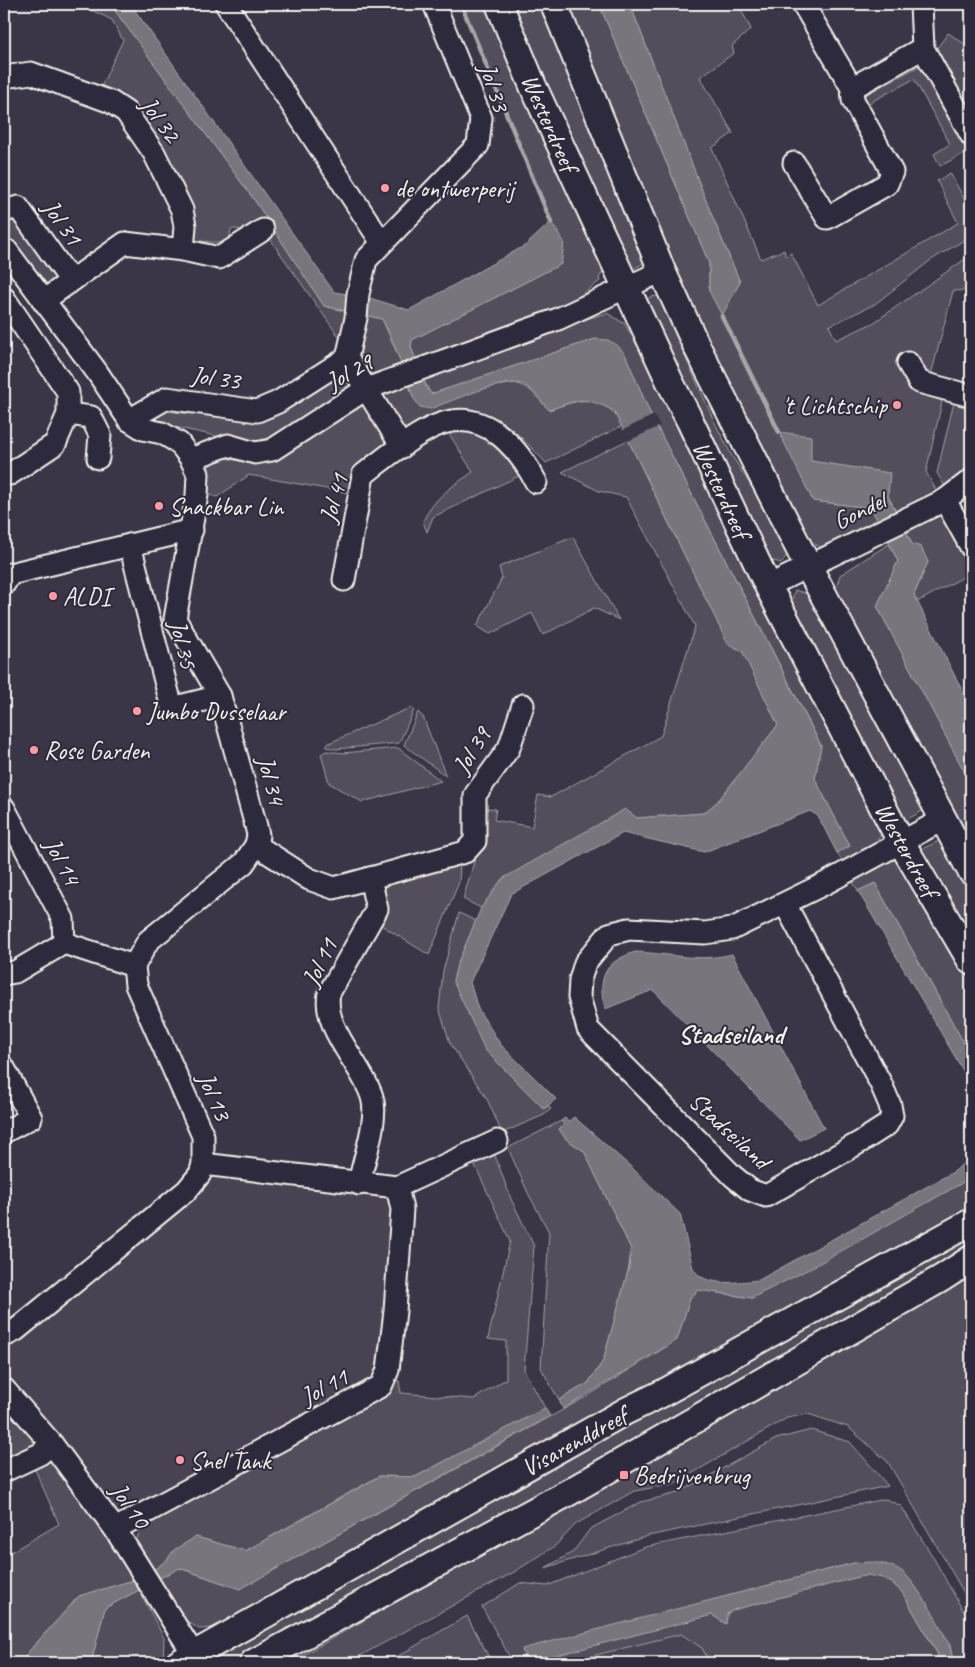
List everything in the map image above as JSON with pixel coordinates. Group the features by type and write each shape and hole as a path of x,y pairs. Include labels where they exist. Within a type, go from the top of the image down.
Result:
{"main road":[{"name":"Westerdreef","path":"499,4 533,86 768,586 901,842 971,961"},
{"name":"Westerdreef","path":"554,4 662,271 734,422 942,820 971,870"},
{"name":"Visarenddreef","path":"191,1660 626,1411 663,1393 971,1222"},
{"name":"Visarenddreef","path":"253,1663 571,1490 942,1278 971,1259"}],"street":[{"path":"226,4 382,243"},
{"name":"Jol 33","path":"129,420 167,398 258,411 278,402 346,358 356,318 358,294 366,260 478,145 481,118 434,4"},
{"path":"794,163 827,218 886,184 892,172 854,100 852,88 803,4"},
{"path":"924,5 923,48 971,135"},
{"path":"852,88 923,48"},
{"name":"Jol 32","path":"4,77 31,73 112,102 126,112 154,153 182,210 185,226 183,250"},
{"name":"Jol 31","path":"4,212 18,207 71,281"},
{"path":"43,301 125,243 183,250 219,258 263,230"},
{"path":"4,252 7,251 129,420 143,429 162,433 179,443 191,459"},
{"name":"Jol 29","path":"191,459 228,445 255,453 272,450 366,389 558,319 662,271"},
{"path":"4,298 68,392 68,414 55,444 10,474"},
{"path":"346,358 402,447"},
{"path":"908,363 919,382 971,396"},
{"path":"68,392 96,372"},
{"path":"68,414 91,417 100,434 98,458"},
{"name":"Jol 41","path":"344,580 363,475 434,427 448,421 470,422 497,431 527,465 536,482"},
{"name":"Jol 34","path":"191,459 198,474 192,530 175,619 220,696 256,826 258,835 256,845"},
{"name":"Gondel","path":"768,586 945,500 971,480"},
{"path":"945,500 964,518 971,547"},
{"path":"4,584 10,574 192,530"},
{"name":"Jol 35","path":"130,545 172,708 220,696"},
{"name":"Jol 39","path":"370,878 466,852 475,841 475,794 509,748 523,705"},
{"name":"Jol 14","path":"4,808 63,920 64,943"},
{"name":"Stadseiland","path":"785,904 881,1084 890,1105 892,1116 887,1125 773,1194 766,1196 750,1190 733,1176 588,1029 579,997 580,980 585,963 609,934 629,929 705,933 732,929 826,883 942,820"},
{"path":"4,974 15,972 64,943 134,966 148,941 244,863 256,845 309,879 334,888 370,878"},
{"name":"Jol 11","path":"359,1184 373,1116 372,1098 334,1026 327,1006 329,994 377,909 370,878"},
{"name":"Jol 13","path":"134,966 136,984 203,1136 204,1164"},
{"path":"4,1068 31,1118 4,1132"},
{"path":"4,1336 16,1330 188,1190 200,1174 204,1164 359,1184 397,1187 497,1141"},
{"name":"Jol 11","path":"115,1529 381,1386 388,1370 394,1321 402,1210 397,1187"},
{"name":"Jol 10","path":"4,1389 52,1444 115,1529 152,1589 191,1660"},
{"path":"6,1464 40,1454 52,1444"}],"shaded area":[{"path":"79,4 110,4 255,201 324,306 348,312 344,344 270,239 259,246 248,233 231,229 229,242 190,240 190,212 100,89 123,40 112,20"},
{"path":"110,4 134,4 134,9 334,292 366,297 409,310 526,245 551,222 564,242 561,264 412,340 411,347 427,389 431,394 595,339 608,340 617,345 625,354 650,413 821,746 815,779 850,846 837,853 818,816 810,811 704,852 623,833 511,894 470,982 478,1009 501,1045 556,1099 544,1109 485,1050 453,981 457,965 481,908 502,879 625,809 637,818 704,813 718,801 778,725 742,651 728,644 614,411 582,400 549,410 531,390 524,385 516,383 478,391 430,409 420,407 414,399 392,339 382,319 324,306 255,201"},
{"path":"461,4 496,4 606,267 599,278 600,281 570,303 416,360 411,347 412,340 561,264 564,242 551,222"},
{"path":"511,4 539,4 646,249 644,263 631,270 627,270"},
{"path":"556,4 599,4 709,263 709,291 740,282 710,211 630,4 738,4 751,29 732,46 734,53 700,77 733,133 712,148 761,259 784,250 786,256 791,253 818,305 958,223 937,181 950,173 971,211 971,236 931,260 875,304 829,326 836,340 873,323 971,255 971,287 968,290 953,291 930,379 938,398 942,402 926,472 937,492 897,513 888,496 889,473 809,461 780,432 813,501 871,508 878,521 820,547 803,537 692,318"},
{"path":"599,4 630,4 710,211 740,282 722,316 709,291 709,263"},
{"path":"948,33 971,48 971,120 935,51"},
{"path":"921,65 967,152 940,166 934,154 950,144 914,79 867,104 863,96"},
{"path":"16,214 63,282 49,291 30,261 8,246 4,246 4,218"},
{"path":"658,296 714,421 732,456 755,492 787,555 782,563 768,560 644,303 650,297"},
{"path":"607,313 625,324 646,361 882,833 874,845 843,863 837,853 850,846 815,779 821,745 650,413 625,354 595,339 431,394 423,379"},
{"path":"363,315 382,319 402,365 370,378 357,354"},
{"path":"347,371 356,386 269,439 253,444 147,421 165,411 259,422"},
{"path":"516,383 529,389 549,410 581,401 599,403 607,407 615,415 622,426 546,463 511,428 489,415 478,412 467,412 450,416 400,433 380,396 409,385 414,399"},
{"path":"365,402 387,443 355,469 349,493 249,475 217,497 205,493 211,455 254,464 277,456"},
{"path":"954,402 971,406 971,467 970,472 946,488 937,473"},
{"path":"474,425 527,472 433,517 427,532 423,521 432,506 451,488 473,472 448,432"},
{"path":"779,432 811,436 811,461 890,473 888,496 912,544 921,547 928,562 914,595 971,708 971,784 877,606 898,561 871,508 813,501"},
{"path":"628,440 728,644 742,650 778,725 718,801 704,813 637,818 502,879 481,908 463,899 482,835 482,810 487,808 496,809 494,820 532,827 538,795 551,797 661,736 695,626 626,497 599,491 562,472"},
{"path":"944,509 971,556 971,573 917,602 914,595 928,562 912,544 907,533"},
{"path":"573,537 619,620 594,608 543,635 532,613 490,634 477,626 502,578 499,567"},
{"path":"889,544 898,561 877,606 971,784 971,856 833,598 840,575"},
{"path":"795,590 807,594 924,810 904,821 790,606"},
{"path":"410,708 414,710 399,743 336,749 326,747 329,743"},
{"path":"418,712 423,717 446,776 404,745"},
{"path":"398,748 441,781 362,802 329,783 321,754 326,751 343,753"},
{"path":"941,840 971,895 971,943 920,850"},
{"path":"885,857 902,860 971,981 971,1056 875,883 858,891 849,875"},
{"path":"460,863 459,882 429,955 381,925 388,912 381,883"},
{"path":"875,883 971,1056 971,1084 858,891"},
{"path":"459,913 476,921 457,965 453,981 543,1109 548,1106 551,1109 544,1115 502,1133 487,1099 450,1043 439,1008 443,971"},
{"path":"635,952 696,958 720,957 732,954 824,1128 800,1140 653,990 605,1009 602,988 605,973 616,961"},
{"path":"574,1117 631,1167 680,1214 693,1268 705,1279 713,1281 759,1280 955,1171 971,1156 971,1174 962,1183 811,1268 752,1298 698,1290 690,1298 677,1340 563,1409 559,1400 588,1383 603,1361 629,1267 631,1249 584,1151 566,1139 559,1129 564,1124 561,1121 565,1118 568,1122"},
{"path":"561,1121 564,1124 559,1129 566,1139 584,1151 631,1249 629,1267 603,1361 588,1383 559,1400 541,1368 549,1232 528,1193 508,1148"},
{"path":"494,1153 511,1199 534,1246 524,1370 545,1408 415,1477 379,1476 245,1551 196,1537 174,1550 167,1560 151,1572 134,1545 141,1529 393,1380 399,1381 401,1393 474,1399 506,1379 506,1341 488,1339 510,1241 473,1161"},
{"path":"205,1164 398,1179 387,1383 116,1530 4,1390 4,1341"},
{"path":"971,1174 971,1209 228,1627 199,1629 176,1614 156,1580 179,1568 240,1589 586,1397 677,1340 690,1298 699,1290 752,1298 962,1183"},
{"path":"971,1229 971,1250 240,1663 219,1663 216,1656"},
{"path":"971,1275 971,1605 888,1462 848,1427 808,1414 787,1418 674,1484 634,1491 576,1524 555,1546 514,1572 347,1663 289,1663"},
{"path":"4,1402 38,1445 13,1456 4,1437"},
{"path":"545,1408 550,1416 240,1589 180,1568 156,1580 151,1572 167,1560 174,1550 196,1537 246,1551 380,1476 415,1477"},
{"path":"811,1430 850,1442 888,1486 648,1536 545,1568 573,1552 590,1529 641,1502 678,1493 776,1439"},
{"path":"49,1459 113,1540 134,1580 79,1596 29,1651 21,1663 4,1663 4,1556 59,1524 33,1465"},
{"path":"886,1499 901,1506 933,1557 971,1625 971,1663 953,1663 950,1644 915,1586 903,1572 854,1563 522,1650 527,1662 712,1615 726,1624 727,1614 732,1610 868,1575 883,1578 902,1592 938,1655 939,1663 710,1663 702,1648 681,1634 563,1663 513,1663 482,1607 520,1583 547,1586 645,1547"},
{"path":"872,1562 897,1568 910,1580 942,1630 952,1654 953,1663 939,1663 938,1654 902,1592 883,1578 868,1575 733,1610 727,1614 726,1624 712,1615 527,1663 522,1649 854,1563"},
{"path":"134,1580 139,1590 105,1608 91,1663 21,1663 29,1651 79,1596"},
{"path":"139,1590 164,1638 163,1663 91,1663 105,1608"},
{"path":"467,1616 492,1663 480,1663 478,1660 466,1663 386,1663"},
{"path":"690,1626 712,1663 555,1663"}],"pier":[{"path":"654,415 660,426 626,442 621,431"}],"waterway":[{"path":"461,4 551,222"},
{"path":"722,316 779,432"}],"place":[{"name":"de ontwerperij","path":"385,188"},
{"name":"'t Lichtschip","path":"897,405"},
{"name":"Snackbar Lin","path":"159,506"},
{"name":"ALDI","path":"53,596"},
{"name":"Jumbo Dusselaar","path":"137,711"},
{"name":"Rose Garden","path":"34,750"},
{"name":"Snel Tank","path":"180,1460"},
{"name":"Bedrijvenbrug","path":"624,1475"}],"district":[{"name":"Stadseiland","path":"731,1034"}]}
